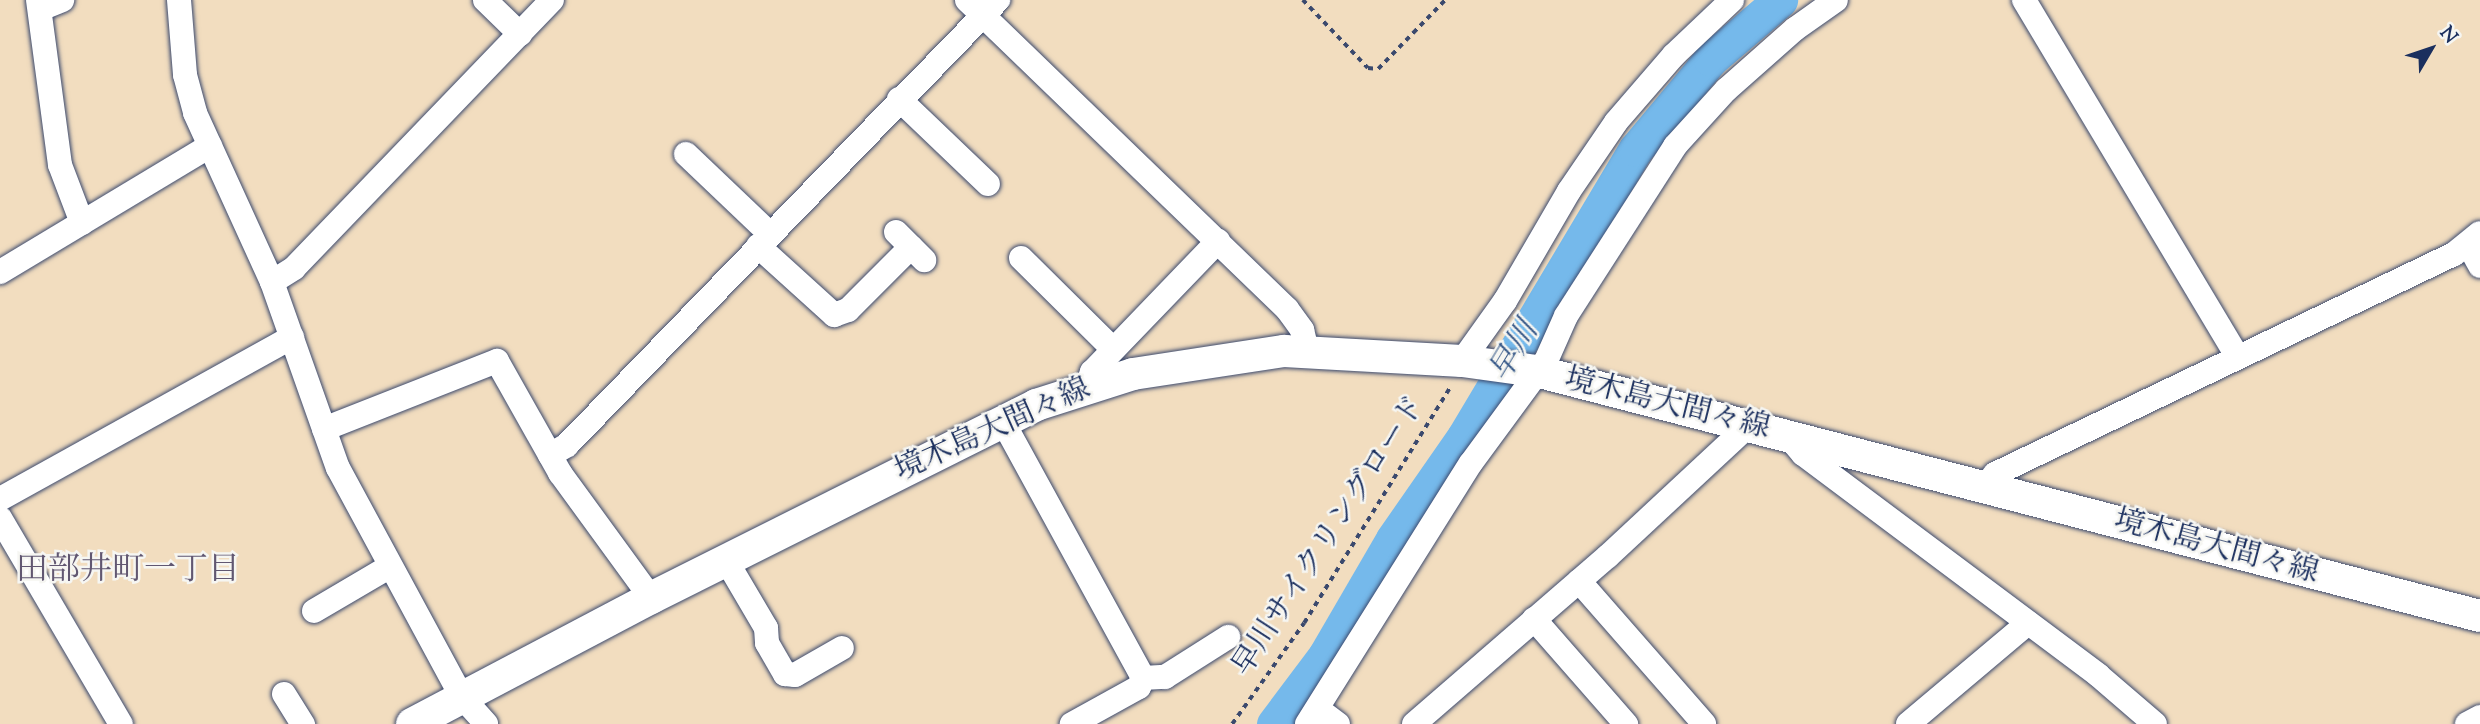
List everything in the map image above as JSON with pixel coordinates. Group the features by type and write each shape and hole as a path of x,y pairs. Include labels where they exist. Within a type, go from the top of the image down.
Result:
{"main road":[{"name":"境木島大間々線","path":"412,724 650,598 1002,420 1087,387 1186,363 1307,350 1462,368 1531,371 1749,425 2480,616"}],"street":[{"path":"62,0 39,5 60,165 82,223"},
{"path":"179,0 188,93 272,282 324,429 389,567 462,697 486,724"},
{"path":"485,0 520,34"},
{"path":"272,282 295,268 552,0"},
{"path":"1462,368 1505,301 1569,191 1616,122 1674,55 1732,0"},
{"path":"1338,724 1312,717 1531,371 1546,361 1566,316 1675,146 1726,90 1795,29 1836,0"},
{"path":"2024,0 2238,357"},
{"path":"550,455 567,445 900,99 983,5 1287,309 1301,330 1307,350"},
{"path":"900,99 988,184"},
{"path":"0,272 210,146"},
{"path":"686,154 834,315 848,310 910,246"},
{"path":"1984,488 1995,474 2474,239 2480,266"},
{"path":"1087,387 1092,372 1218,241"},
{"path":"1021,258 1113,349"},
{"path":"0,499 292,337"},
{"path":"324,429 497,361 550,455 650,598"},
{"path":"1002,420 1143,678"},
{"path":"1429,719 1534,619 1749,425"},
{"path":"1787,435 1802,454 2028,623 2155,724"},
{"path":"0,519 121,724"},
{"path":"726,559 766,628 767,643 785,674 795,674 842,648"},
{"path":"314,611 389,567"},
{"path":"1578,581 1704,724"},
{"path":"1534,619 1626,724"},
{"path":"1908,724 2028,623"},
{"path":"1143,678 1165,677 1228,637"},
{"path":"1072,724 1139,687 1143,678"},
{"path":"284,694 303,724"},
{"path":"2467,724 2480,717"}],"path":[{"path":"1303,0 1368,68 1378,69 1445,0"},
{"name":"早川サイクリングロード","path":"1232,724 1304,623 1438,414 1462,368"}],"waterway":[{"name":"早川","path":"1274,724 1325,656 1393,539 1464,437 1636,149 1711,59 1780,0"}],"district":[{"name":"田部井町一丁目","path":"128,571"}]}
